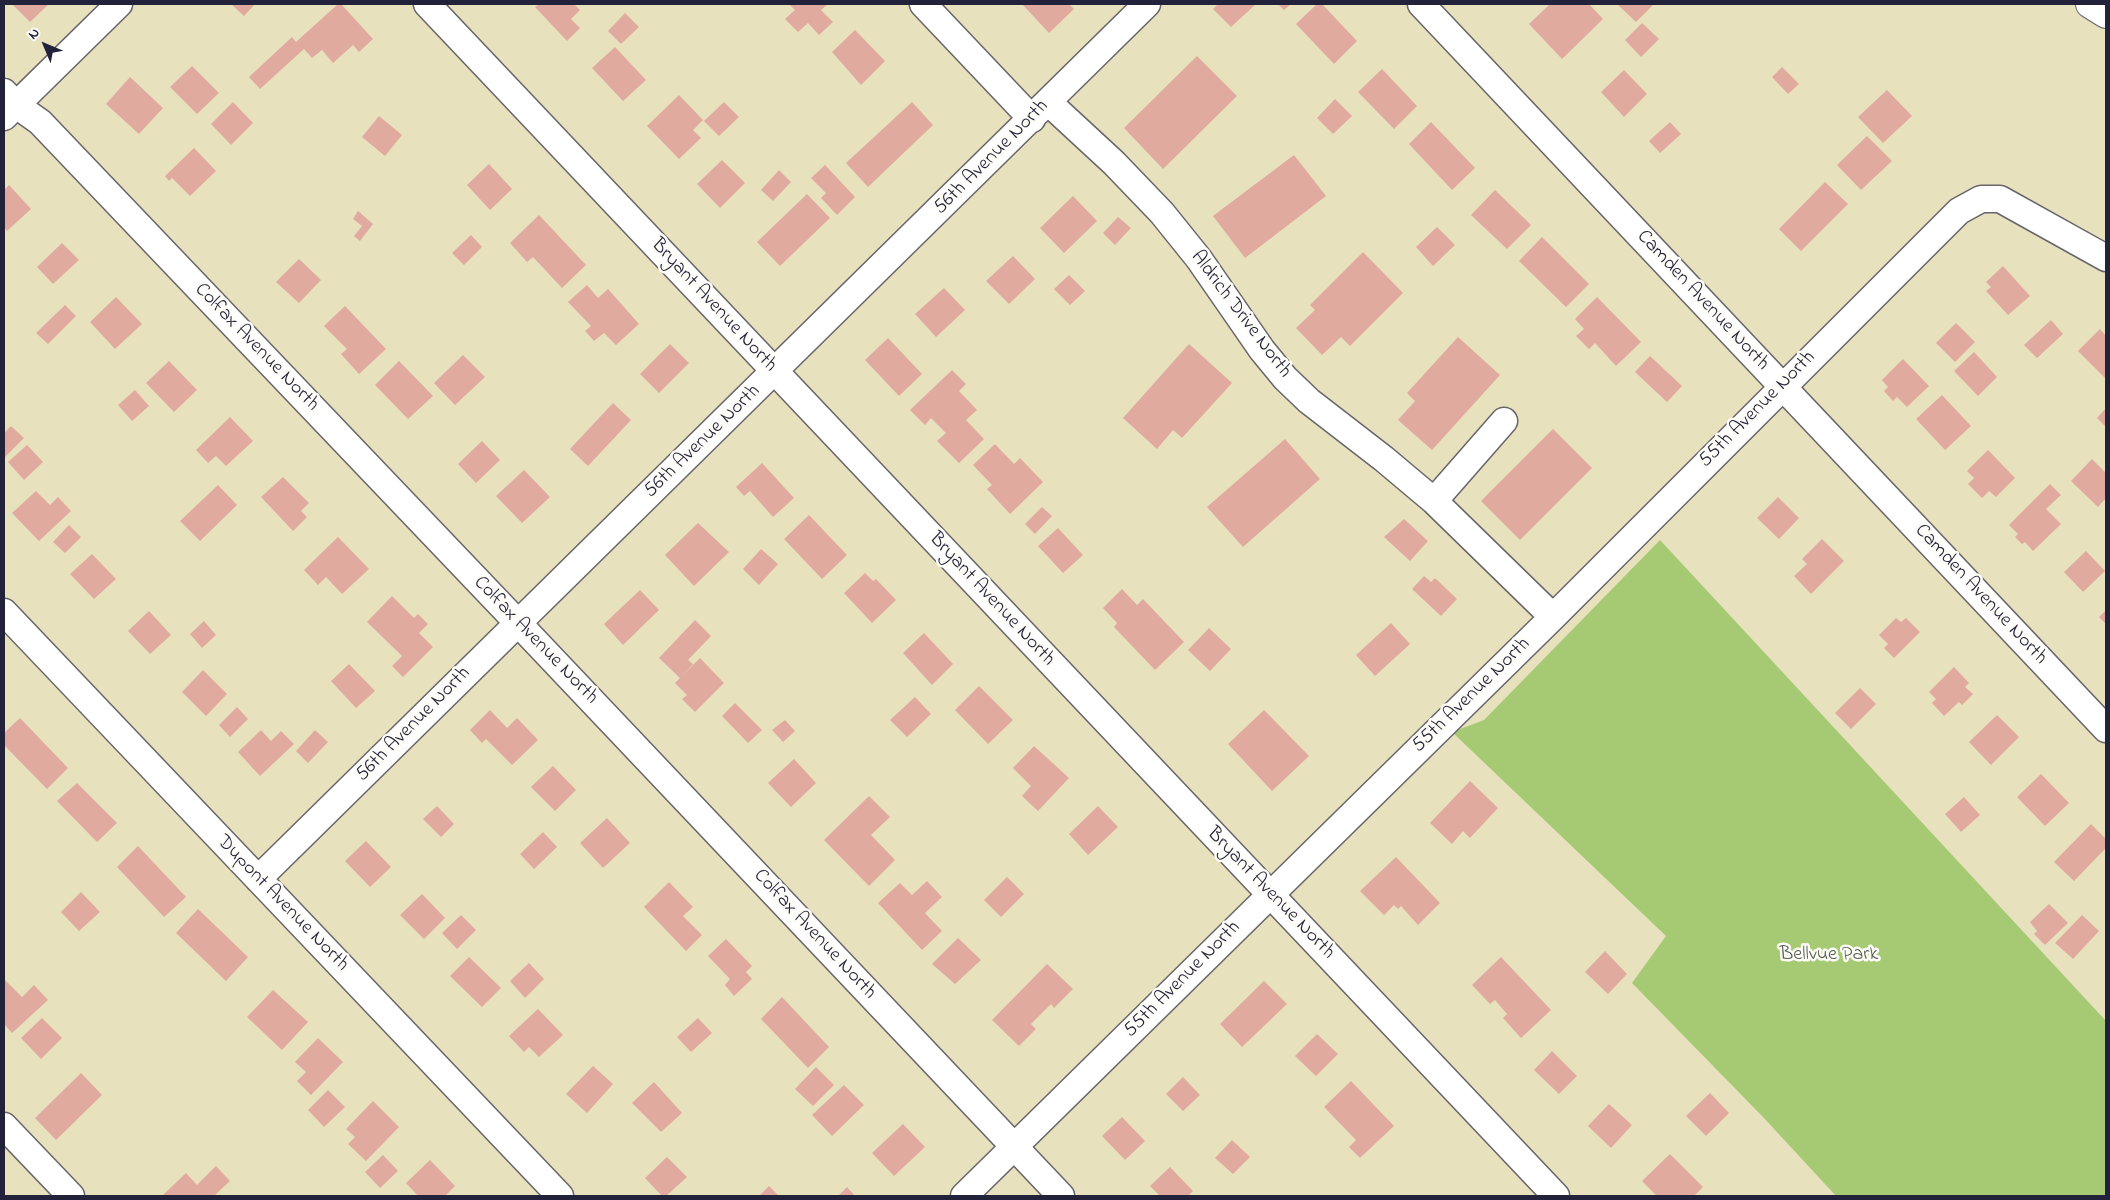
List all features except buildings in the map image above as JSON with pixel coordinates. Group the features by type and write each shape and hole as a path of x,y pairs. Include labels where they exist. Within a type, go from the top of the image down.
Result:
{"highway":[{"path":"2090,4 2106,14"}],"street":[{"path":"8,105 119,4"},
{"name":"Bryant Avenue North","path":"427,4 1556,1196"},
{"name":"Aldrich Drive North","path":"923,4 1040,110 1114,163 1162,213 1199,259 1262,350 1285,378 1309,401 1384,459 1434,501 1553,618"},
{"name":"56th Avenue North","path":"258,879 1147,4"},
{"name":"Camden Avenue North","path":"1420,4 2106,729"},
{"name":"Colfax Avenue North","path":"8,105 40,122 518,623 1060,1196"},
{"name":"55th Avenue North","path":"964,1196 1553,618 1782,386 1959,211 1981,199 2000,199 2106,258"},
{"path":"1434,501 1504,421"},
{"name":"Dupont Avenue North","path":"4,612 560,1196"},
{"path":"5,1130 71,1196"}],"green space":[{"name":"Bellvue Park","path":"1660,540 2106,1021 2106,1196 1836,1196 1763,1117 1632,983 1666,936 1452,732 1484,720"}]}
